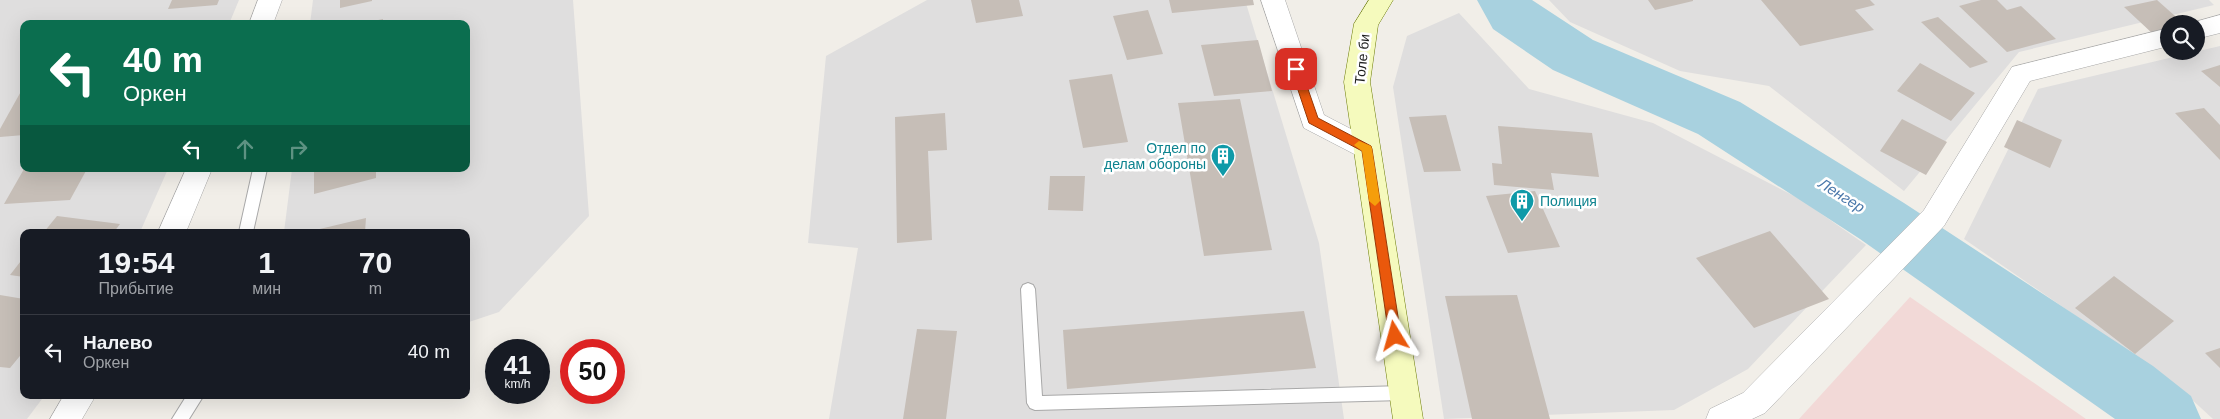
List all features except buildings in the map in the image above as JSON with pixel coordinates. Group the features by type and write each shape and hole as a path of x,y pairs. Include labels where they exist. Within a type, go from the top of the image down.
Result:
{"main road":[{"name":"Толе би","path":"1381,0 1366,24 1357,82 1406,406"}],"street":[{"path":"262,20 270,0"},
{"path":"1274,0 1313,120 1367,149"},
{"path":"2205,28 2220,24"},
{"path":"1730,417 1754,402 1934,218 2021,74 2160,39"},
{"path":"173,229 198,172"},
{"path":"65,419 78,399"}],"lane":[{"path":"247,229 259,172"},
{"path":"1028,289 1035,403 1406,406"},
{"path":"180,419 193,399"}],"shaded area":[{"path":"0,0 239,0 231,20 20,20 20,172 167,172 141,229 20,229 20,399 42,399 27,419 0,419"},
{"path":"313,0 573,0 589,216 499,312 470,322 470,229 284,229 292,172 470,172 470,20 310,20"},
{"path":"927,0 1245,0 1319,243 1344,419 829,419 858,248 808,243 826,56"},
{"path":"1549,0 2209,0 2214,5 2173,15 2160,15 2160,18 2019,52 1904,191 1769,86 1680,71 1570,22"},
{"path":"1459,13 1529,89 1653,123 1800,199 1866,245 1748,369 1674,410 1444,419 1393,87 1407,36"},
{"path":"2220,46 2220,419 2213,419 2176,385 1964,239 2038,89 2161,60 2205,60 2205,50"},
{"path":"1910,297 2086,419 1799,419"}],"waterway":[{"name":"Ленгер","path":"1504,0 1513,15 1573,55 1719,118 1882,221 2129,388 2166,419"}],"slow traffic":[{"path":"1359,145 1367,149 1375,201"}],"place":[{"name":"Отдел по делам обороны","path":"1223,177"},
{"name":"Полиция","path":"1522,222"}],"route":[{"path":"1296,69 1313,120 1367,149 1395,336"}]}
